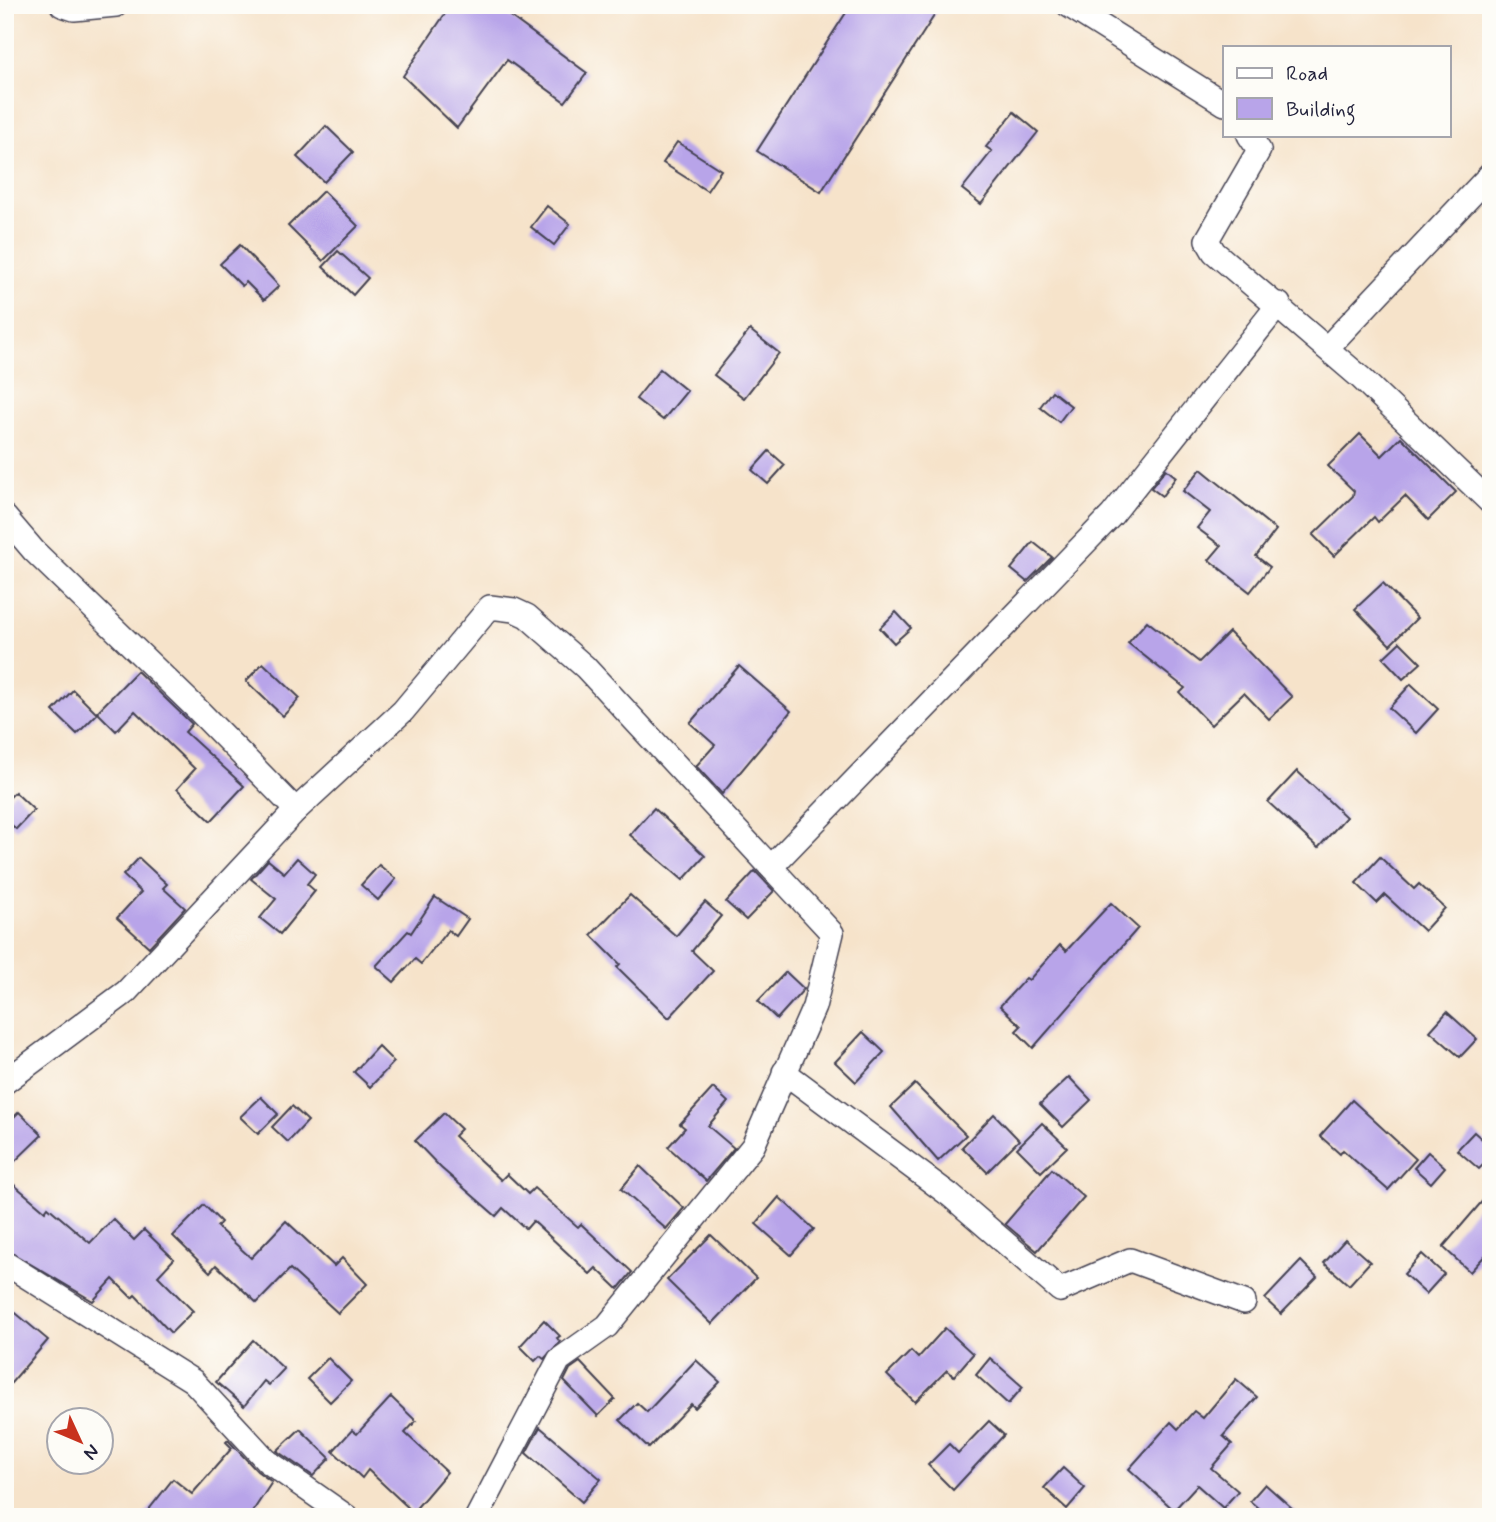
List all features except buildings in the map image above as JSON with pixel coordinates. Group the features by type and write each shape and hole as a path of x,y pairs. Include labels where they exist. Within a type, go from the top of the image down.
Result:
{"street":[{"path":"62,5 74,9 116,5"},
{"path":"1068,5 1223,103"},
{"path":"1251,136 1259,150 1207,240 1214,252 1279,304 1491,503"},
{"path":"1327,348 1491,174"},
{"path":"771,867 1112,515 1279,304"},
{"path":"5,517 34,551 196,708 296,810"},
{"path":"5,1082 126,992 296,810 404,711 490,607 514,610 527,616 585,667 832,933 814,1007 753,1146 607,1326 559,1360 477,1517"},
{"path":"784,1072 951,1196 1059,1290 1130,1260 1244,1302"},
{"path":"5,1263 193,1381 267,1461 347,1517"}]}
